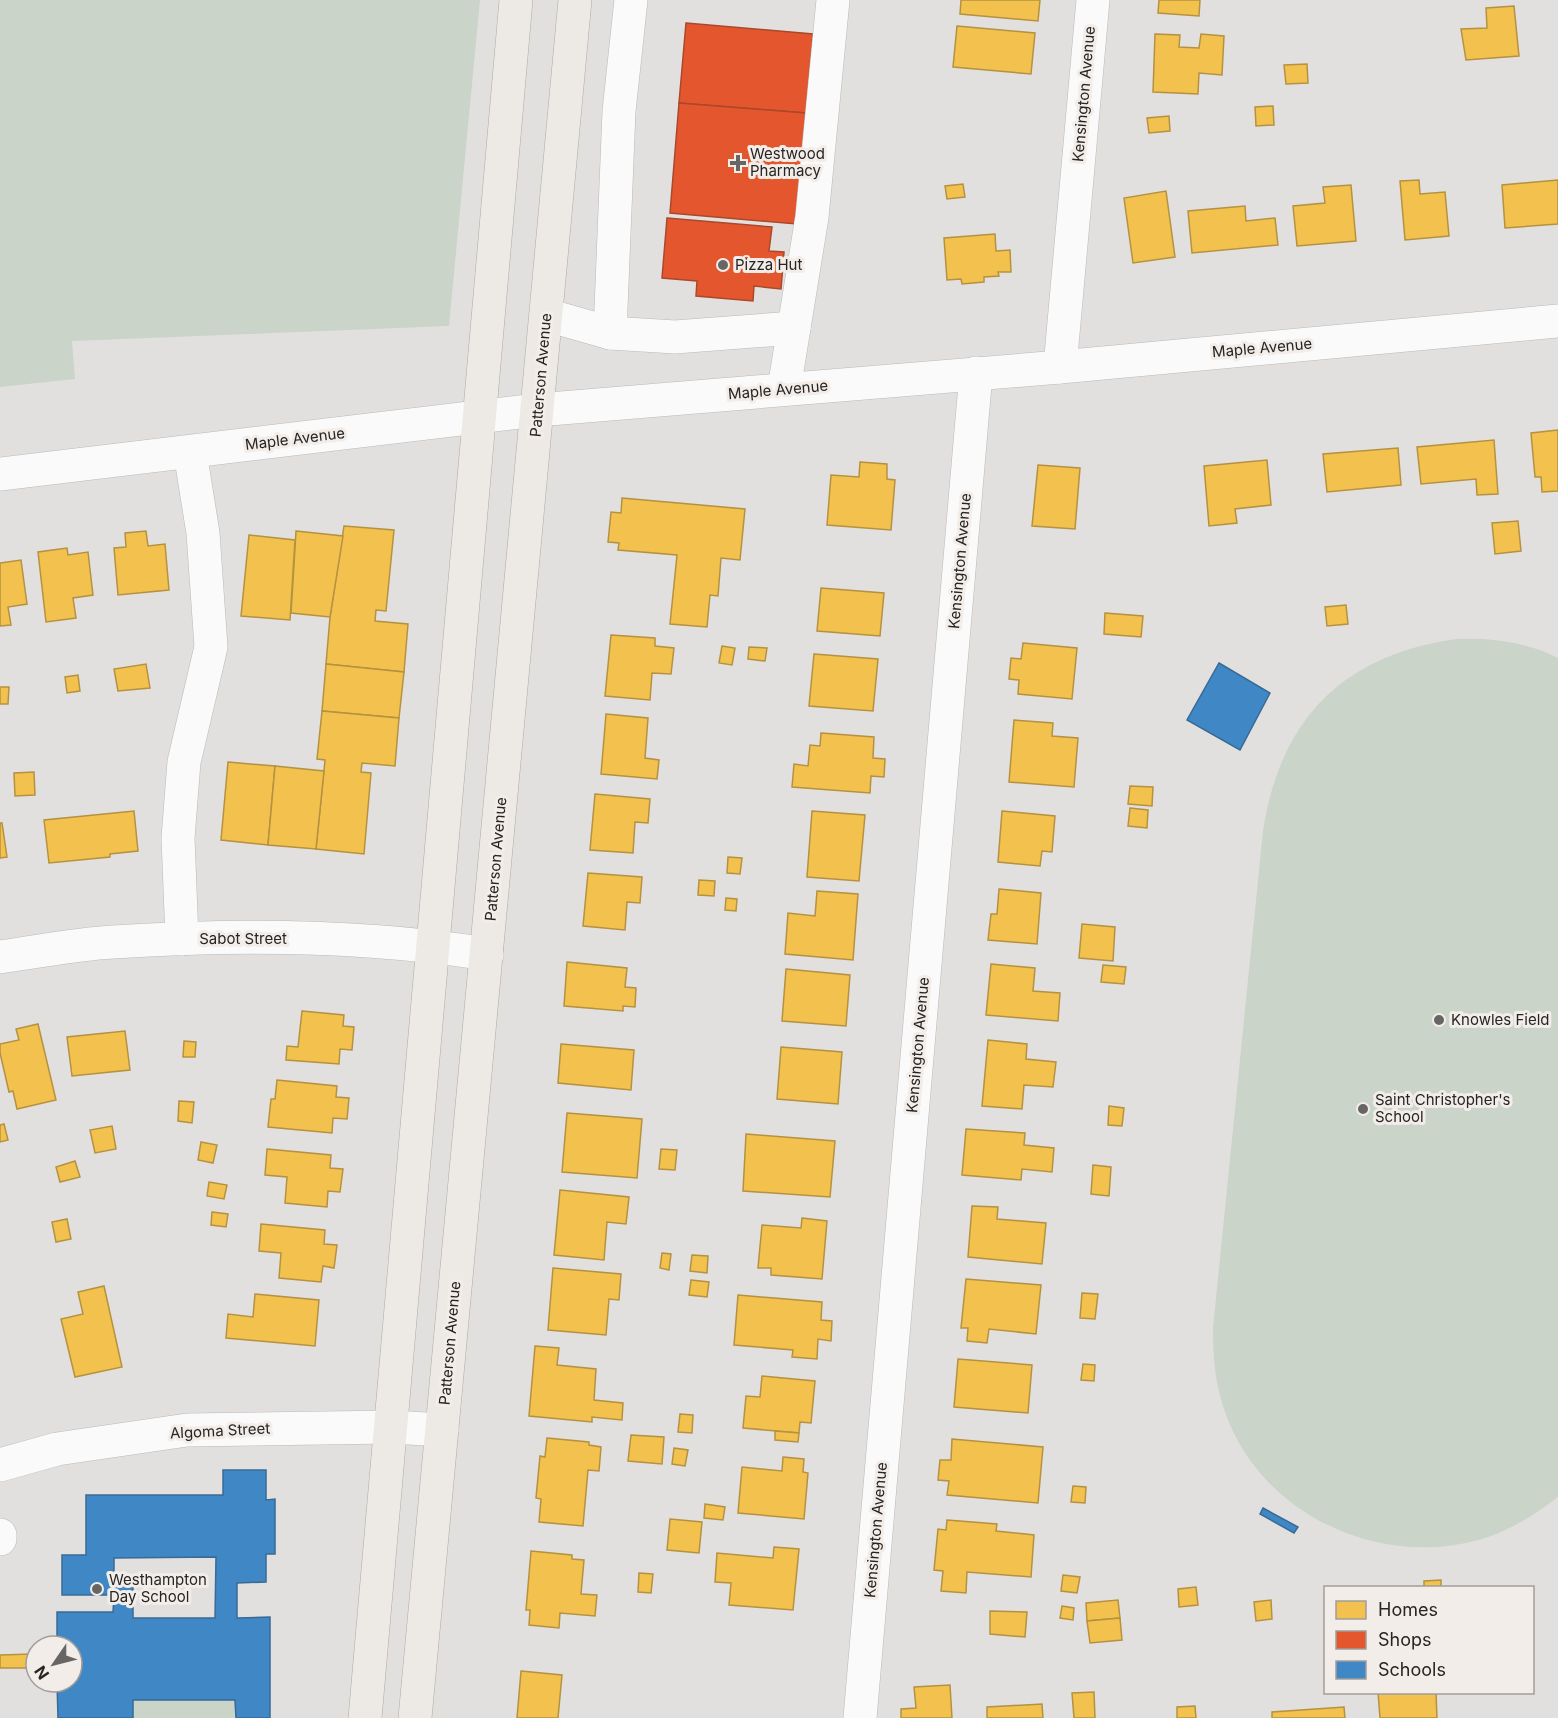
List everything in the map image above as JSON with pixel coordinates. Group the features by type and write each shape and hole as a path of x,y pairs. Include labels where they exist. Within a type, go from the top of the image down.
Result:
{"main road":[{"path":"364,1718 392,1427 516,0"},
{"name":"Patterson Avenue","path":"415,1718 575,0"}],"street":[{"path":"609,333 619,111 631,0"},
{"path":"784,389 812,217 833,0"},
{"name":"Kensington Avenue","path":"1060,367 1093,0"},
{"path":"546,315 609,333 675,337 794,328"},
{"name":"Maple Avenue","path":"0,474 537,410 1060,367 1558,321"},
{"name":"Kensington Avenue","path":"860,1718 976,373"},
{"path":"182,939 178,838 184,762 211,647 203,533 190,452"},
{"name":"Sabot Street","path":"0,957 111,942 258,937 433,946 487,954"},
{"name":"Algoma Street","path":"0,1465 57,1449 187,1430 392,1427 442,1430"}],"shaded area":[{"path":"0,0 480,0 449,326 72,341 75,379 0,387"},
{"name":"Saint Christopher's School","path":"1456,639 1508,642 1534,648 1558,658 1558,1497 1526,1519 1491,1536 1448,1546 1405,1547 1363,1539 1323,1523 1287,1499 1257,1469 1234,1433 1219,1391 1214,1360 1213,1328 1263,831 1272,791 1284,756 1302,725 1324,699 1350,677 1381,660 1416,647"},
{"path":"133,1700 235,1700 236,1718 133,1718"}],"building: Homes":[{"path":"961,0 1040,0 1038,21 960,14"},
{"path":"1159,0 1200,0 1199,16 1158,13"},
{"path":"1514,6 1519,56 1466,60 1461,29 1487,28 1486,8"},
{"path":"957,26 1035,33 1031,74 953,67"},
{"path":"1155,34 1180,35 1179,47 1199,48 1201,34 1224,36 1222,75 1199,73 1198,94 1153,92"},
{"path":"1307,64 1308,83 1286,84 1284,65"},
{"path":"1273,106 1274,125 1256,126 1255,107"},
{"path":"1169,116 1170,131 1149,133 1147,118"},
{"path":"1419,180 1420,194 1445,192 1449,236 1405,240 1400,181"},
{"path":"1558,180 1558,224 1505,228 1502,185"},
{"path":"963,184 965,197 947,199 945,186"},
{"path":"1351,185 1356,241 1297,246 1293,206 1325,203 1323,187"},
{"path":"1166,191 1175,257 1133,263 1124,198"},
{"path":"1245,206 1246,221 1275,218 1278,245 1192,253 1188,211"},
{"path":"995,234 996,251 1010,250 1011,272 998,272 999,276 984,277 984,282 962,284 961,279 947,280 944,238"},
{"path":"1558,430 1558,491 1542,492 1541,477 1535,477 1531,433"},
{"path":"1494,440 1498,494 1477,495 1476,479 1421,484 1417,447"},
{"path":"1398,448 1401,485 1327,492 1323,454"},
{"path":"1267,460 1271,505 1235,509 1237,523 1209,526 1204,466"},
{"path":"860,462 887,464 887,479 895,480 891,530 827,525 831,475 859,477"},
{"path":"1038,465 1080,468 1075,529 1032,526"},
{"path":"622,498 745,509 740,560 721,558 718,596 710,595 707,627 670,624 677,555 618,550 619,543 608,542 611,512 621,513"},
{"path":"1518,521 1521,551 1495,554 1492,523"},
{"path":"344,526 394,530 386,611 376,610 375,621 408,624 404,672 326,664 330,617"},
{"path":"146,531 148,546 165,544 169,590 118,595 114,548 126,547 125,533"},
{"path":"296,531 343,536 330,617 291,613"},
{"path":"249,535 295,540 290,620 241,616"},
{"path":"67,548 68,555 88,552 93,595 73,598 76,618 46,622 38,552"},
{"path":"21,560 27,604 8,607 11,625 0,626 0,563"},
{"path":"821,588 884,593 880,636 817,631"},
{"path":"1346,605 1348,624 1327,626 1325,607"},
{"path":"1105,613 1143,616 1141,637 1104,634"},
{"path":"611,635 655,638 655,646 674,648 671,674 652,673 650,700 605,696"},
{"path":"1023,643 1077,648 1072,699 1018,694 1019,680 1009,679 1011,658 1021,659"},
{"path":"722,646 735,648 732,665 719,663"},
{"path":"749,647 767,648 765,661 748,659"},
{"path":"814,654 878,659 873,711 809,706"},
{"path":"146,664 150,688 118,691 114,669"},
{"path":"326,664 404,672 399,718 322,711"},
{"path":"78,675 80,691 67,693 65,677"},
{"path":"0,687 9,687 8,704 0,704"},
{"path":"322,711 399,718 395,766 362,763 361,772 371,773 364,854 316,849 325,760 317,759"},
{"path":"606,714 648,718 645,758 659,760 657,779 601,774"},
{"path":"1014,720 1053,723 1052,736 1078,738 1074,787 1009,782"},
{"path":"821,733 874,737 873,758 885,759 884,777 871,776 870,793 792,787 794,764 808,766 810,745 820,746"},
{"path":"228,762 275,766 268,845 221,840"},
{"path":"275,766 324,771 316,849 268,845"},
{"path":"34,772 35,795 15,796 14,773"},
{"path":"1130,786 1153,787 1152,806 1128,804"},
{"path":"595,794 650,799 648,823 635,822 633,853 590,850"},
{"path":"1130,808 1148,810 1147,828 1128,826"},
{"path":"134,811 138,851 110,854 110,857 49,863 44,820"},
{"path":"812,811 865,815 859,881 807,877"},
{"path":"1002,811 1055,816 1052,852 1042,851 1040,866 998,862"},
{"path":"0,823 2,823 7,857 0,858"},
{"path":"728,857 742,858 740,874 727,873"},
{"path":"588,873 642,877 640,903 627,902 625,930 583,926"},
{"path":"699,880 715,881 714,896 698,895"},
{"path":"999,889 1041,893 1037,944 988,940 991,914 997,914"},
{"path":"817,891 858,894 853,960 785,954 788,913 815,916"},
{"path":"726,898 737,899 736,911 725,910"},
{"path":"1082,924 1115,927 1113,961 1079,958"},
{"path":"567,962 627,968 625,987 636,988 635,1007 623,1006 623,1011 564,1006"},
{"path":"991,964 1035,968 1033,991 1060,993 1058,1021 986,1015"},
{"path":"1103,965 1126,967 1124,984 1101,982"},
{"path":"786,969 850,975 846,1026 782,1021"},
{"path":"302,1011 344,1015 343,1026 354,1027 352,1050 340,1049 339,1064 286,1060 287,1046 298,1047"},
{"path":"38,1024 56,1100 17,1109 13,1091 9,1092 0,1044 19,1040 16,1029"},
{"path":"125,1031 130,1070 72,1076 67,1037"},
{"path":"988,1040 1027,1044 1026,1059 1056,1062 1053,1087 1024,1085 1022,1109 982,1106"},
{"path":"184,1041 196,1042 195,1057 183,1057"},
{"path":"561,1044 634,1050 631,1090 558,1083"},
{"path":"781,1047 842,1052 838,1104 777,1099"},
{"path":"277,1080 337,1086 336,1097 349,1098 347,1119 333,1118 332,1133 268,1127 271,1099 275,1099"},
{"path":"179,1101 194,1102 192,1123 178,1121"},
{"path":"1109,1106 1124,1108 1122,1126 1108,1125"},
{"path":"567,1113 642,1119 637,1178 562,1172"},
{"path":"4,1124 8,1140 0,1142 0,1125"},
{"path":"112,1126 116,1149 95,1153 90,1130"},
{"path":"966,1129 1025,1133 1024,1145 1054,1148 1052,1172 1022,1169 1021,1180 962,1175"},
{"path":"746,1134 835,1141 830,1197 743,1191"},
{"path":"201,1142 217,1145 213,1163 198,1160"},
{"path":"267,1149 331,1155 330,1168 343,1169 340,1192 328,1191 327,1207 285,1203 287,1177 265,1175"},
{"path":"661,1149 677,1150 675,1170 659,1169"},
{"path":"75,1161 80,1177 60,1182 56,1167"},
{"path":"1093,1165 1111,1167 1109,1196 1091,1194"},
{"path":"209,1182 227,1185 224,1199 207,1196"},
{"path":"560,1190 629,1197 626,1224 607,1222 604,1260 554,1255"},
{"path":"972,1206 998,1207 997,1219 1046,1223 1042,1264 968,1257"},
{"path":"212,1212 228,1214 226,1227 211,1225"},
{"path":"802,1218 827,1221 822,1279 771,1275 771,1268 758,1268 762,1225 801,1228"},
{"path":"67,1219 71,1239 56,1242 52,1222"},
{"path":"261,1224 325,1230 324,1244 337,1245 334,1268 323,1266 321,1282 279,1278 281,1253 259,1251"},
{"path":"662,1253 671,1254 669,1270 660,1268"},
{"path":"692,1255 708,1256 707,1273 690,1271"},
{"path":"553,1268 621,1274 619,1300 609,1299 606,1335 548,1330"},
{"path":"966,1279 1041,1285 1036,1334 989,1329 987,1343 967,1341 968,1328 961,1328"},
{"path":"691,1280 709,1282 707,1297 689,1295"},
{"path":"104,1286 122,1367 75,1377 61,1319 83,1314 78,1292"},
{"path":"1082,1293 1098,1294 1095,1319 1080,1318"},
{"path":"255,1294 319,1300 315,1346 226,1338 228,1314 253,1317"},
{"path":"738,1295 822,1302 821,1320 832,1321 831,1341 818,1339 817,1359 792,1357 793,1350 734,1345"},
{"path":"535,1346 559,1348 557,1365 596,1369 594,1400 623,1403 622,1420 592,1417 592,1422 529,1416"},
{"path":"958,1359 1032,1365 1028,1413 954,1407"},
{"path":"1083,1364 1095,1365 1094,1381 1081,1380"},
{"path":"762,1376 815,1381 811,1423 800,1422 799,1433 743,1428 746,1396 760,1397"},
{"path":"680,1414 693,1415 692,1433 678,1432"},
{"path":"775,1431 799,1433 798,1442 775,1440"},
{"path":"631,1435 664,1437 662,1464 628,1461"},
{"path":"547,1438 589,1442 589,1445 601,1447 599,1471 588,1470 583,1526 539,1522 541,1499 536,1498 540,1456 545,1457"},
{"path":"952,1439 1043,1447 1038,1503 947,1495 949,1481 938,1480 940,1460 951,1460"},
{"path":"674,1448 688,1450 685,1466 672,1464"},
{"path":"783,1457 804,1459 803,1472 808,1473 804,1519 738,1513 742,1467 782,1471"},
{"path":"1073,1486 1086,1487 1085,1503 1071,1502"},
{"path":"705,1504 725,1507 723,1520 704,1518"},
{"path":"670,1519 702,1522 699,1553 667,1550"},
{"path":"947,1520 997,1524 996,1531 1034,1535 1031,1577 967,1572 966,1593 941,1591 943,1571 934,1570 938,1529 946,1530"},
{"path":"774,1547 799,1549 793,1610 729,1605 731,1583 715,1582 717,1553 773,1558"},
{"path":"531,1551 572,1555 572,1559 584,1560 581,1594 597,1595 595,1616 560,1613 559,1628 529,1625 530,1610 526,1610"},
{"path":"639,1573 653,1574 651,1593 638,1592"},
{"path":"1063,1575 1080,1577 1077,1593 1061,1591"},
{"path":"1441,1580 1441,1586 1424,1586 1424,1581"},
{"path":"1196,1587 1198,1605 1179,1607 1178,1589"},
{"path":"1118,1600 1120,1618 1087,1621 1086,1603"},
{"path":"1271,1600 1272,1619 1256,1621 1254,1602"},
{"path":"1062,1606 1074,1608 1073,1620 1060,1618"},
{"path":"990,1611 1027,1612 1025,1637 990,1634"},
{"path":"1120,1618 1122,1640 1090,1643 1087,1621"},
{"path":"24,1654 24,1668 0,1668 0,1655"},
{"path":"521,1671 562,1675 558,1718 517,1718"},
{"path":"950,1685 952,1718 901,1718 901,1709 916,1708 914,1687"},
{"path":"1094,1692 1095,1718 1074,1718 1072,1693"},
{"path":"1378,1694 1436,1694 1437,1718 1380,1718"},
{"path":"1042,1704 1043,1718 987,1718 987,1707"},
{"path":"1195,1706 1196,1718 1177,1718 1177,1707"},
{"path":"1344,1707 1345,1718 1272,1718 1272,1712"}],"building: Shops":[{"path":"686,23 813,34 806,113 679,103"},
{"name":"Westwood Pharmacy","path":"679,103 806,113 797,224 670,213"},
{"name":"Pizza Hut","path":"667,218 772,227 769,251 784,252 781,289 754,286 753,301 696,296 697,281 662,278"}],"building: Schools":[{"path":"1219,663 1270,693 1240,750 1187,720"},
{"name":"Westhampton Day School","path":"223,1470 266,1470 266,1500 275,1499 275,1554 266,1554 266,1582 237,1583 237,1618 270,1617 270,1718 236,1718 235,1700 133,1700 133,1718 58,1718 57,1694 84,1694 84,1634 57,1634 57,1612 113,1612 114,1595 62,1595 62,1555 86,1555 86,1495 223,1495","holes":["216,1557 215,1618 133,1618 133,1582 114,1582 114,1558"]},
{"path":"1263,1508 1298,1527 1294,1533 1260,1514"}],"place":[{"name":"Westwood Pharmacy","path":"738,163"},
{"name":"Pizza Hut","path":"723,265"},
{"name":"Knowles Field","path":"1439,1020"},
{"name":"Saint Christopher's School","path":"1363,1109"},
{"name":"Westhampton Day School","path":"97,1589"}]}
